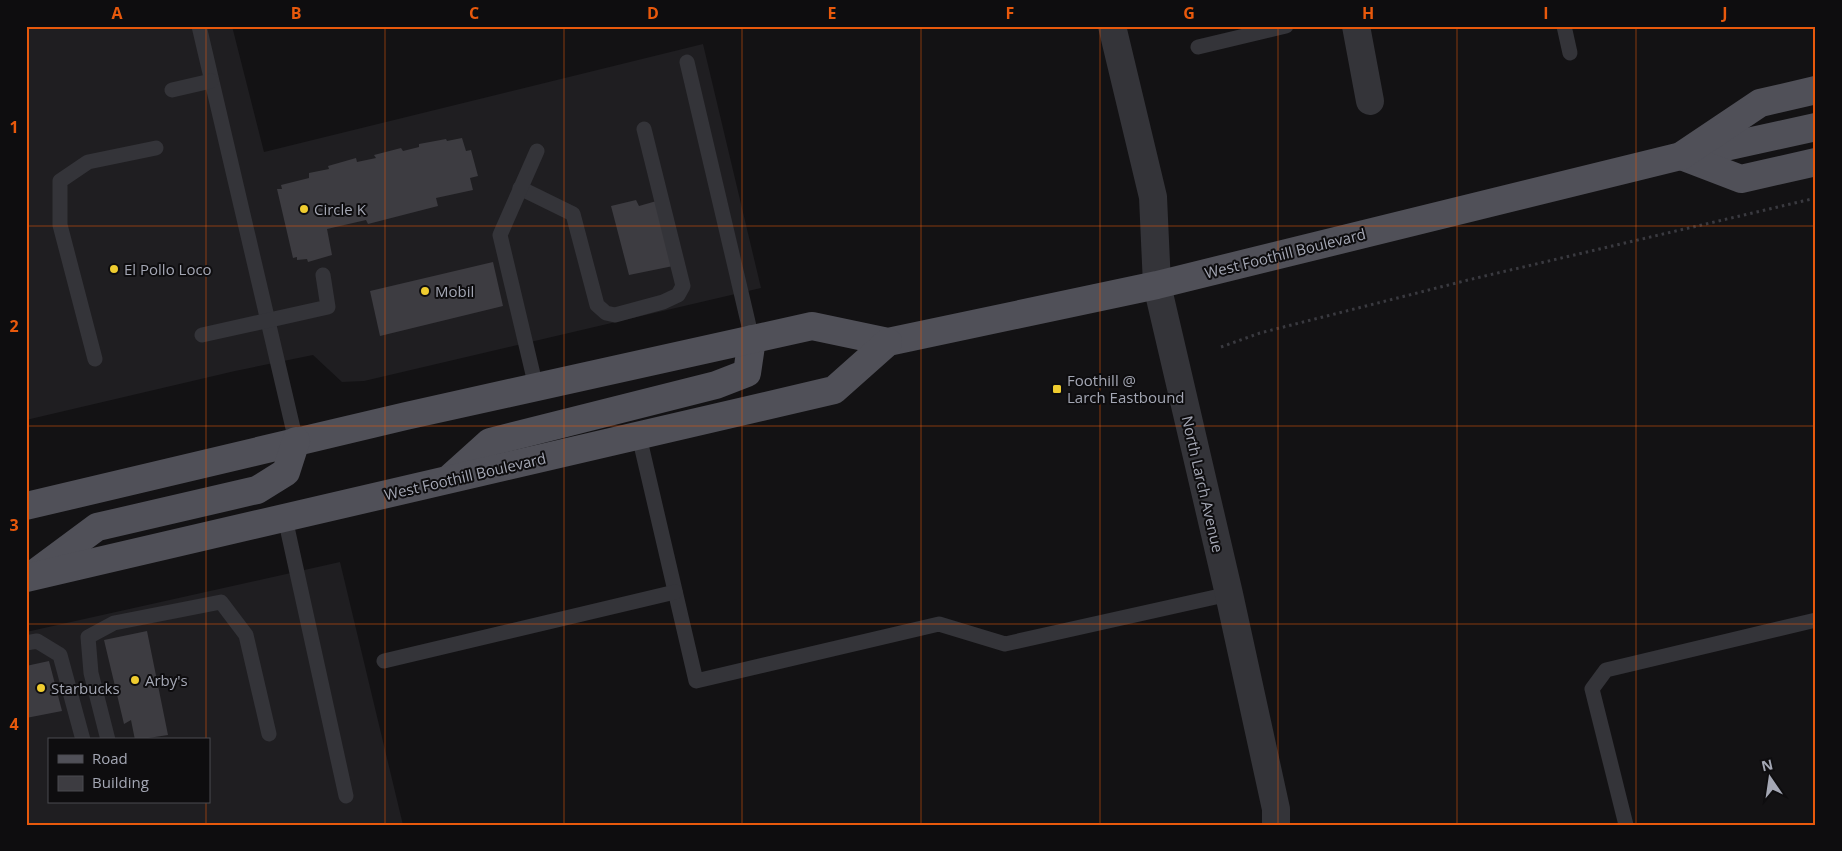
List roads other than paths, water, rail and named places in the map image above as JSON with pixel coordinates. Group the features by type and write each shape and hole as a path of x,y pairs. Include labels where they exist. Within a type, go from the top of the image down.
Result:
{"main road":[{"name":"West Foothill Boulevard","path":"26,506 536,386 812,326 888,342 1157,285 1681,156 1760,103 1816,90"},
{"path":"1681,156 1816,127"},
{"path":"1681,156 1741,179 1816,162"},
{"path":"449,479 490,442 716,385 748,373 752,339"},
{"name":"West Foothill Boulevard","path":"28,578 834,390 888,342"},
{"path":"28,578 97,527 257,490 286,472 296,441"}],"street":[{"name":"North Larch Avenue","path":"1112,26 1152,197 1157,285 1229,594 1276,809 1276,825"},
{"path":"1356,26 1370,101"}],"lane":[{"path":"199,26 296,441"},
{"path":"1198,47 1286,26"},
{"path":"1564,26 1570,53"},
{"path":"687,62 752,339"},
{"path":"172,90 211,81"},
{"path":"520,188 573,214 597,305 606,313 615,315 663,302 678,295 683,286 644,129"},
{"path":"95,359 60,225 60,181 88,162 156,148"},
{"path":"536,386 500,234 537,151"},
{"path":"202,335 328,307 324,275"},
{"path":"639,436 696,681 939,624 1005,644 1229,594"},
{"path":"285,518 346,796"},
{"path":"384,661 676,592"},
{"path":"107,738 91,673 88,637 114,623 221,602 246,635 269,734"},
{"path":"1626,825 1592,688 1606,670 1816,620"},
{"path":"26,643 37,641 60,655 82,738"}],"place":[{"name":"Circle K","path":"304,209"},
{"name":"El Pollo Loco","path":"114,269"},
{"name":"Mobil","path":"425,291"},
{"name":"Foothill @ Larch Eastbound","path":"1057,389"},
{"name":"Arby's","path":"135,680"},
{"name":"Starbucks","path":"41,688"}]}
